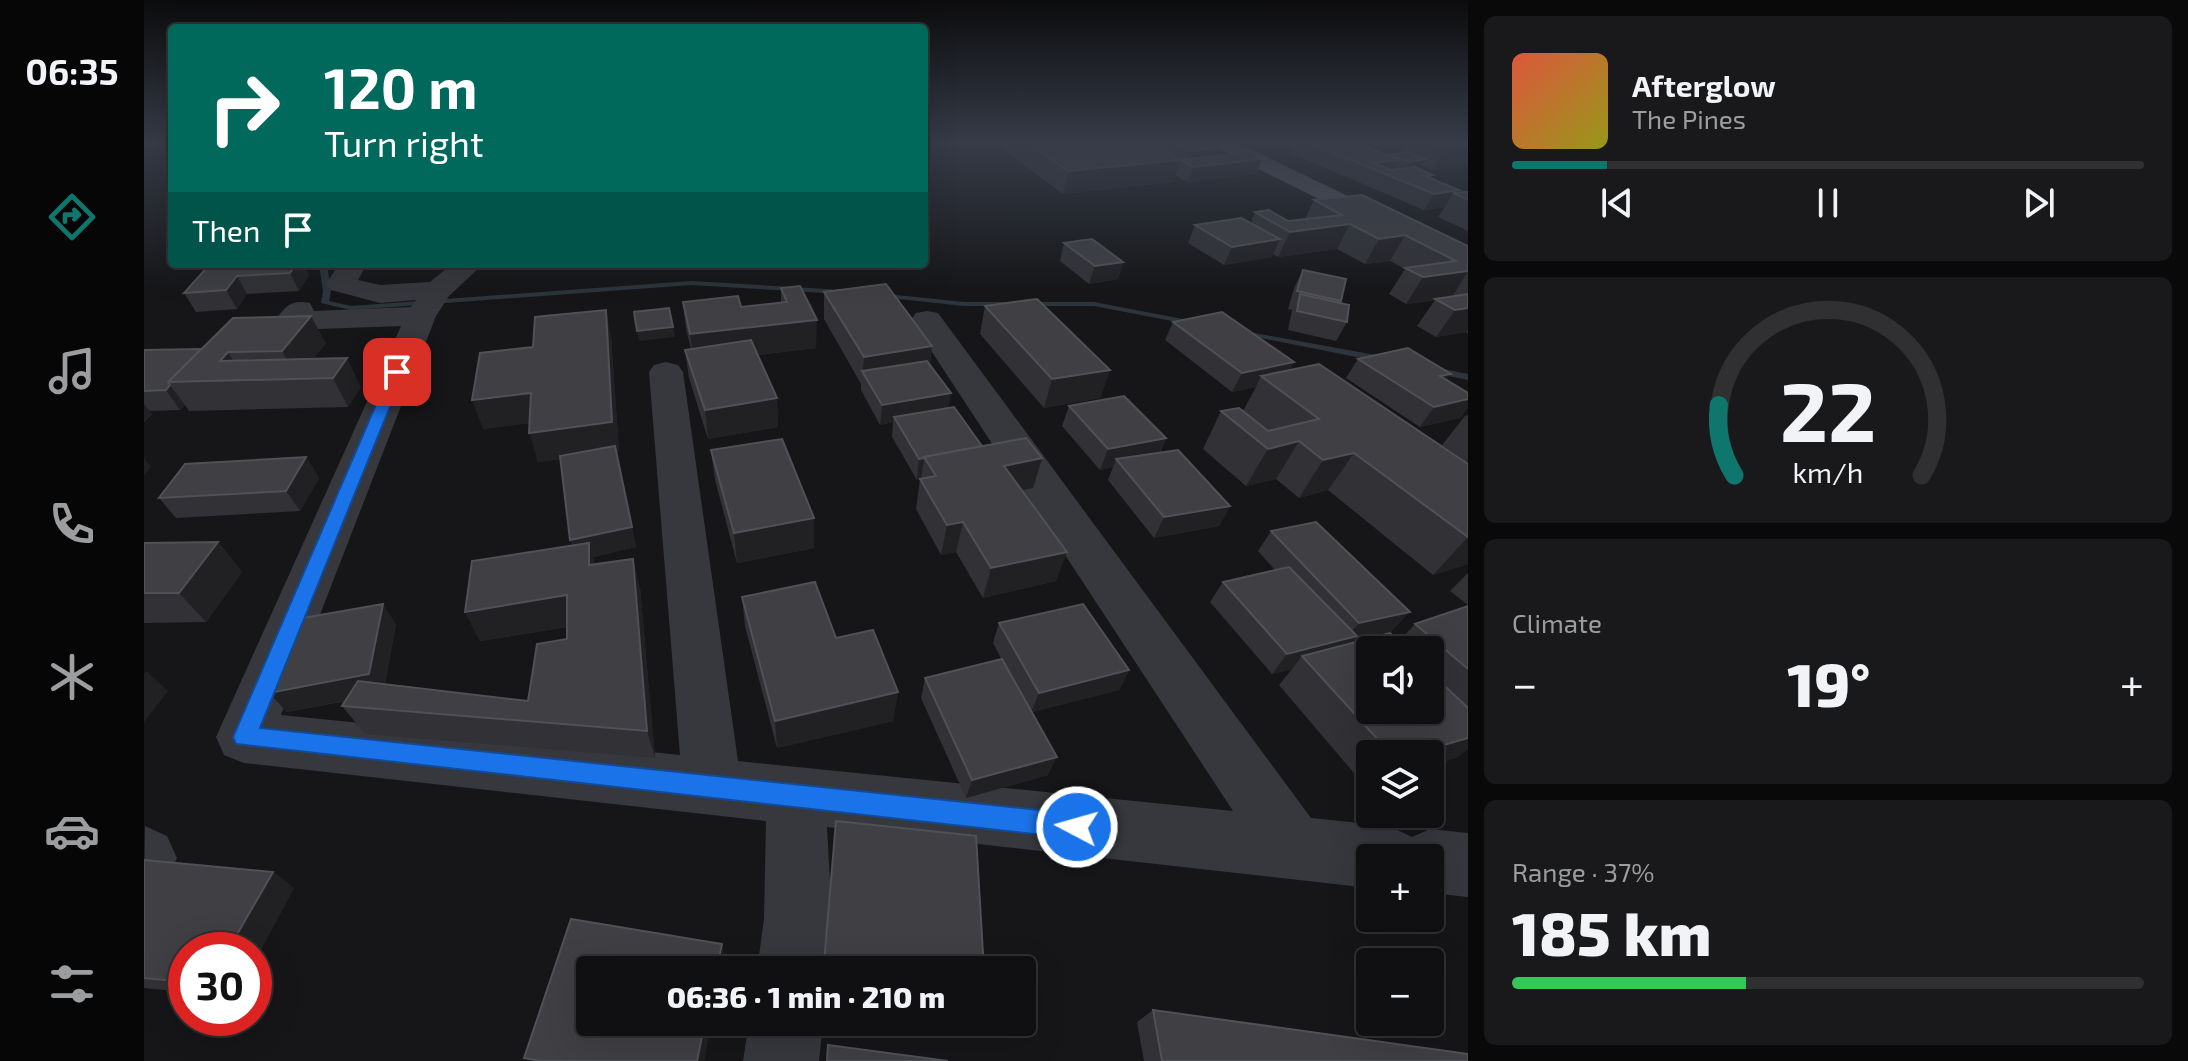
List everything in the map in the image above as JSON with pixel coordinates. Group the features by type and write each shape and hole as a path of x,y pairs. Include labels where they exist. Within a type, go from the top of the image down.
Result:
{"main road":[{"path":"1319,192 1468,265"},
{"path":"1351,192 1468,247"}],"street":[{"path":"351,268 341,284 430,303"},
{"path":"465,268 430,303 244,737 1356,855"},
{"path":"299,310 291,321 430,303"},
{"path":"927,320 1296,850"},
{"path":"666,372 712,788"},
{"path":"794,956 798,919 796,796"},
{"path":"1444,862 1468,865"},
{"path":"781,1061 784,1036"}],"building":[{"path":"1468,192 1468,200 1453,193"},
{"path":"1362,195 1468,246 1468,271 1423,277 1405,268 1456,261 1405,235 1379,239 1350,224 1290,232 1255,212 1269,210 1288,221 1342,215 1314,200"},
{"path":"1241,218 1280,239 1232,247 1195,225"},
{"path":"1092,239 1123,262 1095,266 1064,243"},
{"path":"206,268 293,268 290,273 237,276 226,290 184,293"},
{"path":"1303,270 1346,279 1341,301 1297,291"},
{"path":"886,284 932,346 864,357 824,292"},
{"path":"800,286 817,320 690,334 683,302 738,296 741,307 787,302 781,288"},
{"path":"1300,294 1349,305 1347,322 1297,311"},
{"path":"1468,294 1468,308 1455,310 1435,299"},
{"path":"1037,299 1110,370 1052,379 985,306"},
{"path":"669,308 673,327 637,331 634,312"},
{"path":"606,310 612,422 529,433 531,393 472,400 480,353 533,347 535,317"},
{"path":"1222,312 1294,362 1242,373 1173,322"},
{"path":"311,316 282,351 228,352 220,361 347,358 333,378 168,382 233,318"},
{"path":"751,340 777,398 705,410 685,350"},
{"path":"1408,348 1451,374 1440,376 1468,393 1468,399 1434,407 1358,359"},
{"path":"201,349 168,382 170,385 166,390 144,391 144,350"},
{"path":"927,361 951,393 882,405 862,371"},
{"path":"1319,364 1468,464 1468,537 1354,453 1323,460 1299,441 1268,449 1221,411 1239,408 1268,431 1319,419 1261,376"},
{"path":"1124,396 1166,438 1108,449 1069,406"},
{"path":"954,407 982,446 919,459 894,417"},
{"path":"1026,438 1042,458 1004,466 1067,552 991,568 963,522 947,525 920,479 936,476 924,457"},
{"path":"782,439 814,518 734,533 711,450"},
{"path":"615,446 632,527 570,540 560,456"},
{"path":"1178,450 1230,506 1164,517 1116,459"},
{"path":"306,457 286,491 159,498 185,464"},
{"path":"1316,522 1410,612 1359,623 1271,531"},
{"path":"218,542 179,593 144,593 144,543"},
{"path":"589,543 589,565 633,559 647,731 342,706 358,681 528,701 537,644 567,639 567,595 465,612 472,561"},
{"path":"1289,567 1357,636 1287,654 1223,582"},
{"path":"815,582 836,638 873,630 898,692 775,721 742,597"},
{"path":"383,604 369,674 269,693 292,620"},
{"path":"1083,604 1129,670 1039,693 999,623"},
{"path":"1468,606 1468,669 1444,649 1444,636 1429,636 1415,624"},
{"path":"1356,642 1356,715 1302,656"},
{"path":"1002,659 1057,757 972,780 925,678"},
{"path":"1444,685 1468,708 1468,738 1444,745 1444,740 1378,740 1364,724 1444,724"},
{"path":"836,821 976,836 983,956 825,956"},
{"path":"144,860 273,872 238,932 168,932 168,980 144,978"},
{"path":"571,919 722,944 719,956 576,956 576,1036 702,1036 697,1061 540,1061 524,1058"},
{"path":"1153,1010 1468,1054 1468,1061 1162,1061"},
{"path":"828,1045 948,1061 827,1061"}],"waterway":[{"path":"324,268 327,291 325,303 351,308 691,283 843,292"},
{"path":"880,295 964,304 1094,304 1193,323"},
{"path":"1241,332 1381,359"},
{"path":"1438,371 1468,377"}],"route":[{"path":"397,372 244,737 1077,827"}]}
